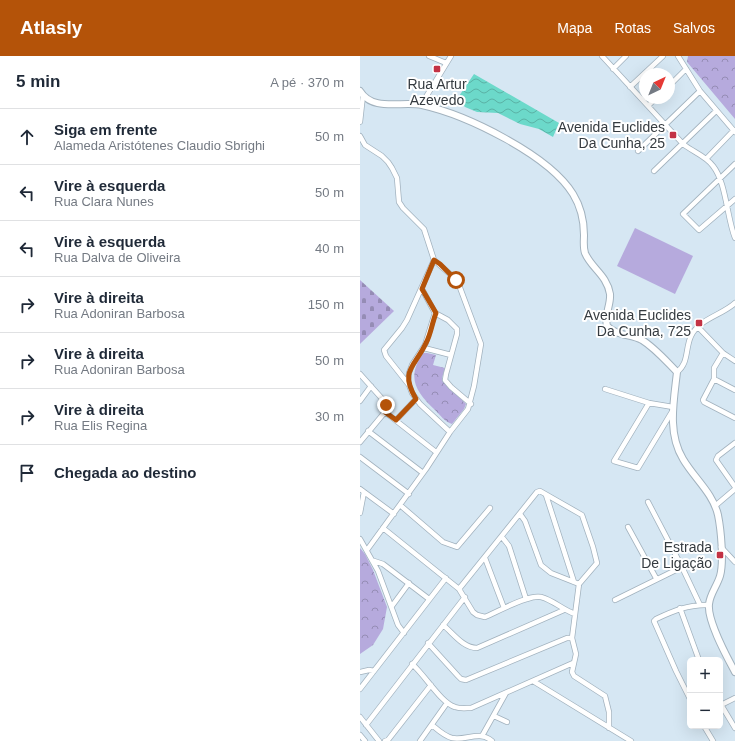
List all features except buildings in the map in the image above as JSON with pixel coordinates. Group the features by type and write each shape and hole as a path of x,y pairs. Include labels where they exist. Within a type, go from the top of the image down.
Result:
{"main road":[{"path":"361,93 372,102 421,105 452,115 497,134 519,146 551,169 563,181 574,196 582,215 585,253 608,286 610,301 606,317 608,326 613,331 642,340 659,353 677,372 674,408 675,439 679,451 715,506 718,517 721,547 721,573 709,605 712,622 735,672"}],"street":[{"path":"429,56 444,63"},
{"path":"444,56 444,63"},
{"path":"421,105 444,63 451,56"},
{"path":"602,56 683,144 706,159 713,166 720,178 734,235"},
{"path":"613,69 626,56"},
{"path":"630,87 663,56"},
{"path":"678,56 700,91 716,112 734,131 706,159"},
{"path":"675,80 686,69"},
{"path":"638,150 700,91"},
{"path":"360,122 361,93"},
{"path":"654,171 716,112"},
{"path":"360,136 364,145 382,156 392,168 398,185 399,202 424,229 434,260 451,274 459,285 480,344 471,404 436,452 409,494 367,550"},
{"path":"735,164 683,214 699,230 735,199"},
{"path":"434,260 405,324 384,350 386,356 409,385 416,399 450,432"},
{"path":"422,289 436,313 448,320 457,328 457,334 445,380 471,404"},
{"path":"677,372 684,365 689,341 697,326 725,311 735,303"},
{"path":"409,385 409,376 412,365 424,348 436,313"},
{"path":"697,326 723,353 735,360"},
{"path":"424,348 451,354"},
{"path":"723,353 714,368 714,379 703,401 735,418"},
{"path":"360,374 386,403 385,412 360,442"},
{"path":"714,379 735,390"},
{"path":"360,401 371,386"},
{"path":"605,389 649,403 674,408 638,468 614,461 649,403"},
{"path":"396,420 416,399"},
{"path":"385,412 436,452"},
{"path":"368,432 423,473"},
{"path":"715,506 735,488 716,460 718,456 735,443"},
{"path":"360,457 409,494"},
{"path":"360,513 362,490"},
{"path":"362,490 394,514"},
{"path":"459,589 537,492 540,491 582,514 597,563 577,583"},
{"path":"546,494 577,583 572,638 576,654 572,672 574,676 605,696 609,712 609,728"},
{"path":"648,502 682,566 700,605"},
{"path":"400,505 443,542 457,547 490,508"},
{"path":"520,514 524,519 541,565 551,573 577,583"},
{"path":"628,527 656,578"},
{"path":"383,528 459,589 465,597 471,610 480,616 485,617 526,599 535,597 542,598 575,614"},
{"path":"502,537 509,546 526,599"},
{"path":"360,540 374,561 398,625 404,633"},
{"path":"721,547 733,556 735,562"},
{"path":"485,558 504,608"},
{"path":"374,561 383,564 429,599"},
{"path":"615,600 682,566"},
{"path":"360,689 446,578"},
{"path":"392,606 409,583"},
{"path":"366,724 465,597"},
{"path":"687,693 654,622 656,619 680,608 709,605"},
{"path":"680,608 698,657"},
{"path":"443,625 465,645 471,648 477,648 564,610"},
{"path":"428,643 461,679 466,680 567,638 572,638"},
{"path":"412,664 447,703 457,708 471,708 573,663"},
{"path":"360,672 367,670 374,671"},
{"path":"533,681 631,741"},
{"path":"385,741 388,740 431,685"},
{"path":"482,736 506,693"},
{"path":"723,703 735,698"},
{"path":"420,741 447,703"},
{"path":"723,709 735,728"},
{"path":"494,716 507,722"},
{"path":"360,717 379,741"},
{"path":"432,726 452,738 482,736 492,741"},
{"path":"706,729 713,741"},
{"path":"360,735 365,741"}],"green space":[{"path":"688,56 735,56 735,119 687,62"},
{"path":"635,228 693,256 675,294 617,266"},
{"path":"360,280 394,311 360,344"},
{"path":"423,353 436,355 433,365 445,368 442,378 444,382 466,404 464,409 452,424 445,420 418,391 414,377 418,362"},
{"path":"360,548 365,554 373,570 387,607 383,629 373,645 360,654"}],"water":[{"path":"474,74 559,123 553,137 539,129 520,124 498,113 477,112 465,107 457,99"}],"place":[{"name":"Rua Artur Azevedo","path":"437,69"},
{"name":"Avenida Euclides Da Cunha, 25","path":"673,135"},
{"name":"Avenida Euclides Da Cunha, 725","path":"699,323"},
{"name":"Estrada De Ligação","path":"720,555"}],"route":[{"path":"386,405 385,412 396,420 416,399 408,382 409,373 412,365 426,345 436,313 422,289 434,260 456,280"}]}
